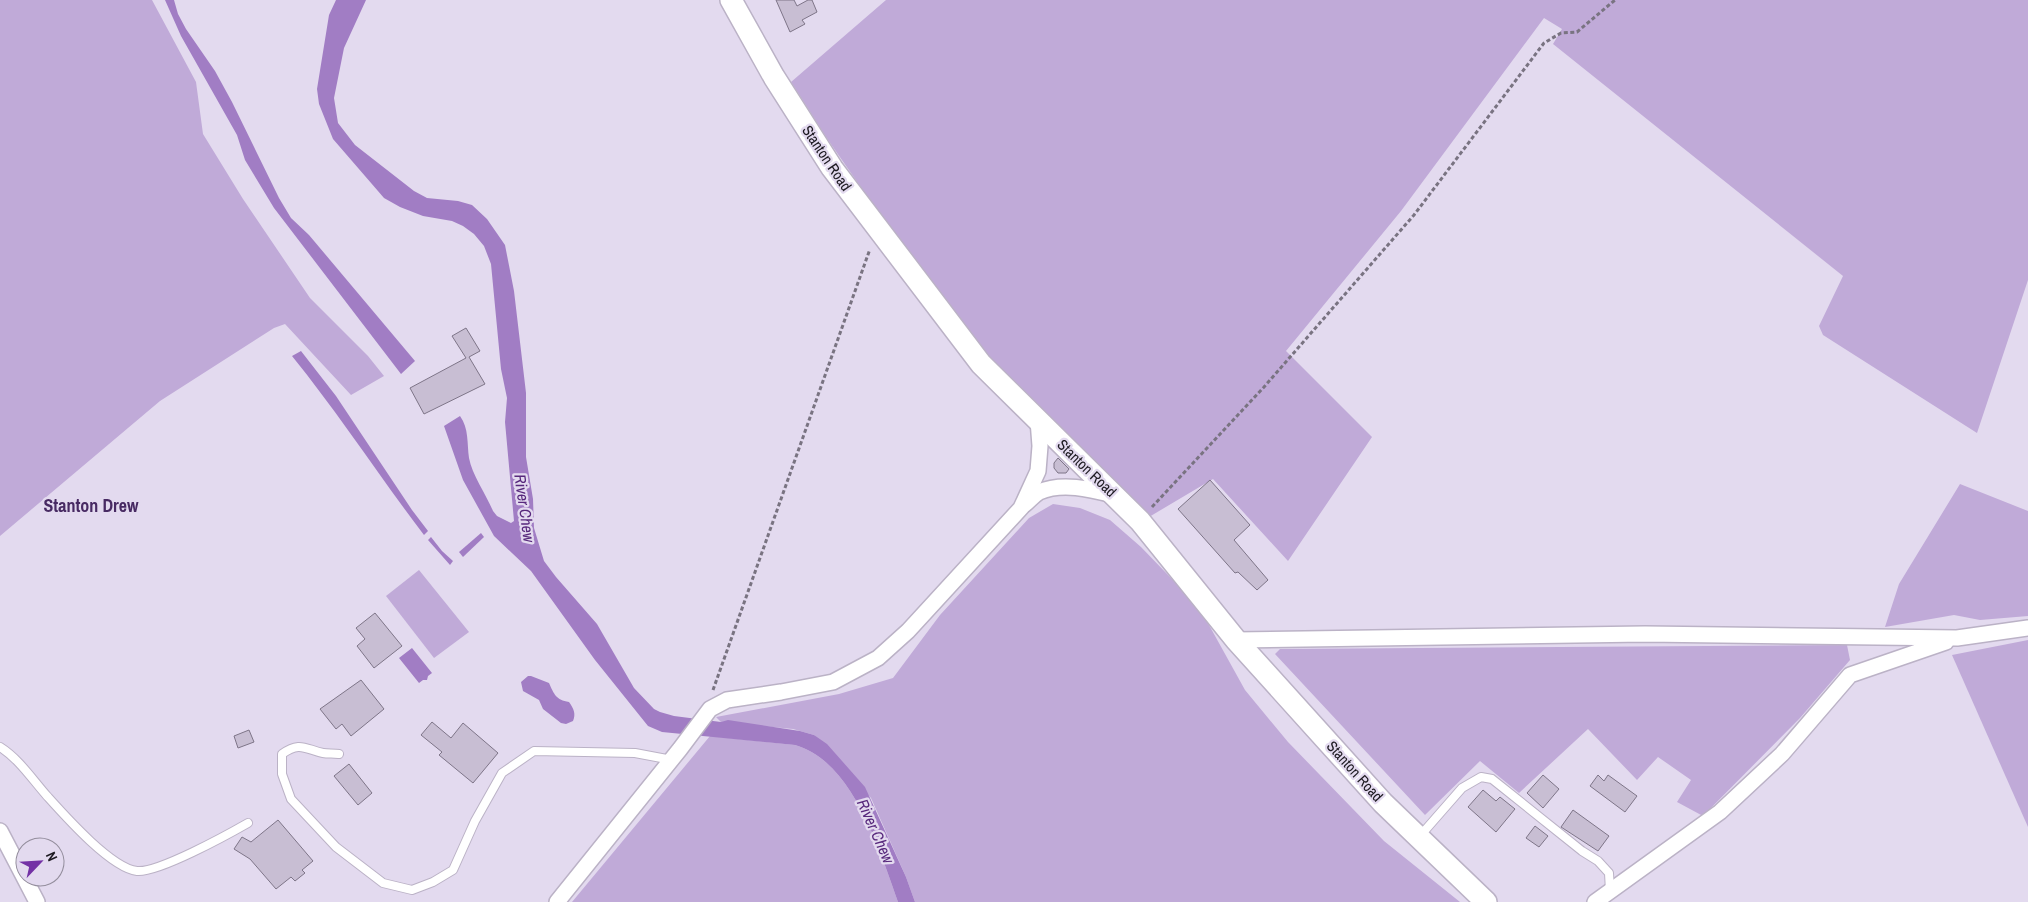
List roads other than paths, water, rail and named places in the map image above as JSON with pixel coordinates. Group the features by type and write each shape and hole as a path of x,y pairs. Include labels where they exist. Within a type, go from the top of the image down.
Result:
{"main road":[{"name":"Stanton Road","path":"731,0 774,77 832,168 982,364 1140,521 1236,640 1384,803 1486,902"}],"street":[{"path":"1021,508 1038,471 1040,446 1038,420"},
{"path":"558,902 713,707 727,700 833,682 878,658 908,631 1021,508 1039,492 1058,488 1085,488 1114,495"},
{"path":"1236,640 1645,634 1957,638 2028,628"},
{"path":"1595,902 1720,812 1782,754 1850,675 1957,638"},
{"path":"0,831 37,902"}],"lane":[{"path":"339,754 324,753 302,746 290,749 282,754 282,774 291,799 336,847 383,882 412,890 433,882 453,870 475,821 502,773 534,751 676,754"},
{"path":"0,747 13,756 96,846 115,861 136,871 146,870 179,858 248,823"},
{"path":"1418,838 1462,788 1481,777 1492,779 1582,851 1598,861 1609,873 1610,891"}],"water":[{"path":"165,0 174,0 178,14 186,29 215,71 291,218 309,235 415,361 401,374 274,208 245,160 237,135 181,36"},
{"name":"River Chew","path":"336,0 366,0 344,48 334,98 338,123 355,145 414,191 427,198 458,201 472,205 487,219 505,245 514,291 526,393 526,457 533,499 534,528 544,561 597,624 634,688 654,709 674,716 721,722 728,720 800,731 814,735 827,744 865,787 906,877 915,902 898,902 862,810 833,769 815,754 795,745 662,732 648,726 595,660 531,571 494,536 463,480 444,426 460,416 466,431 469,458 476,478 497,516 511,523 514,521 505,422 507,398 501,369 491,264 484,246 474,234 463,226 452,221 423,216 384,198 333,139 319,104 317,89 329,15"},
{"path":"301,351 336,396 428,531 424,535 292,356"},
{"path":"481,533 484,537 463,557 459,552"},
{"path":"431,537 453,561 450,565 428,540"},
{"path":"412,648 432,673 428,676 427,680 419,683 399,658"},
{"path":"528,676 549,683 556,696 561,700 569,702 574,712 573,721 566,724 561,723 543,709 539,700 523,691 521,682"}],"district":[{"name":"Stanton Drew","path":"91,505"}]}
